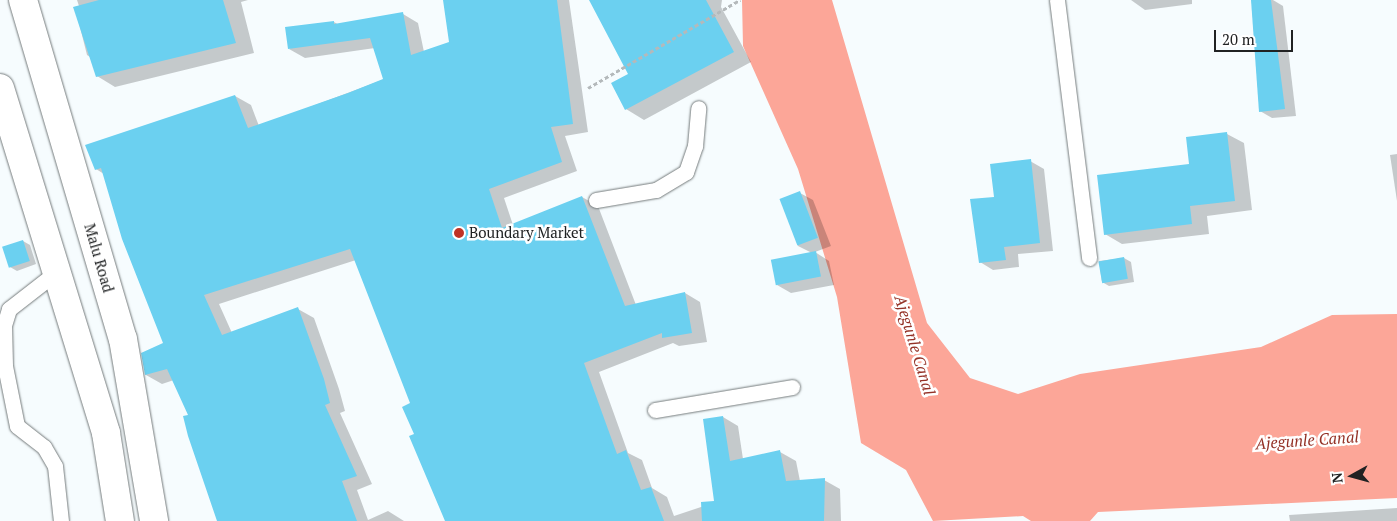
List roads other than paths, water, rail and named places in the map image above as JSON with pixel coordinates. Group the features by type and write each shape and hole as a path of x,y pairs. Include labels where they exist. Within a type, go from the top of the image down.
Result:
{"main road":[{"name":"Malu Road","path":"23,0 123,339 154,521"},
{"path":"0,88 54,274 106,433 120,521"}],"lane":[{"path":"1057,0 1090,258"},
{"path":"596,200 656,190 686,172 695,146 698,108"},
{"path":"54,274 10,309 4,326 5,366 17,426 44,447 55,466 61,521"},
{"path":"655,410 792,387"}],"water":[{"name":"Ajegunle Canal","path":"742,0 832,0 927,323 970,378 1018,394 1080,374 1261,347 1332,315 1397,314 1397,498 1098,512 1090,521 1031,521 1023,516 933,521 906,470 861,443 837,297 798,169 743,46"}],"place":[{"name":"Boundary Market","path":"459,233"}]}
